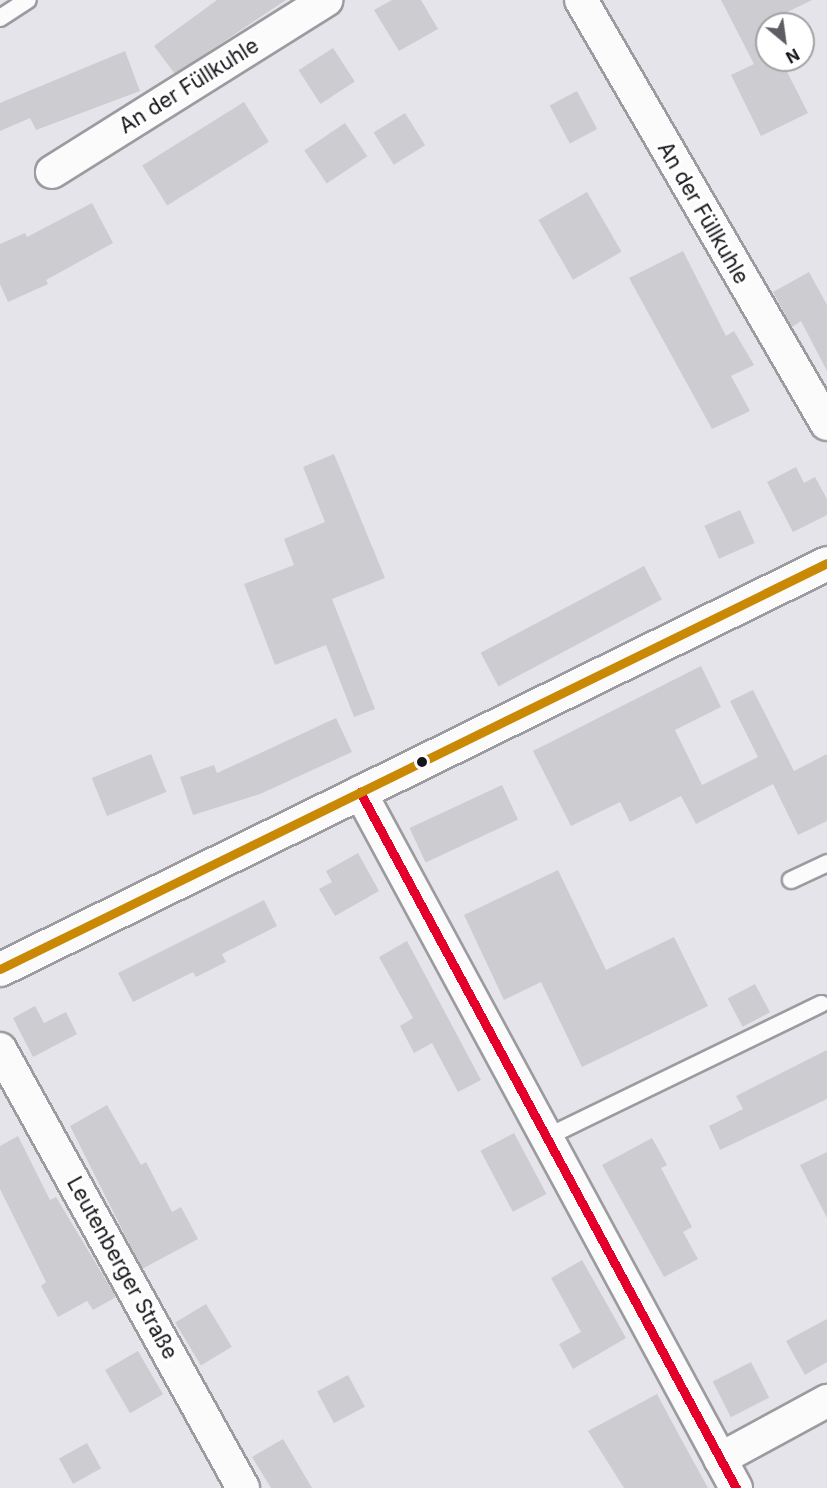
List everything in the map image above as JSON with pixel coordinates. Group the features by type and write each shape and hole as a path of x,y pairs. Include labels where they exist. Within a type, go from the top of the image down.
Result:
{"street":[{"name":"An der Füllkuhle","path":"52,172 326,0"},
{"name":"An der Füllkuhle","path":"581,0 827,424"},
{"path":"0,969 827,563"},
{"path":"360,792 736,1488"},
{"name":"Leutenberger Straße","path":"0,1049 243,1488"},
{"path":"720,1459 827,1401"}],"lane":[{"path":"0,18 28,0"},
{"path":"791,880 827,863"},
{"path":"545,1138 821,1004"}],"building":[{"path":"217,0 286,0 175,74 154,46"},
{"path":"392,0 421,0 438,29 399,51 374,10"},
{"path":"721,0 812,0 787,12 755,12 755,72 787,72 808,113 761,136 731,75 754,64"},
{"path":"333,48 355,82 320,104 299,70"},
{"path":"125,51 140,91 36,130 30,118 0,131 0,103"},
{"path":"577,91 597,129 570,144 550,106"},
{"path":"244,102 269,142 167,205 142,166"},
{"path":"405,113 425,145 394,165 374,133"},
{"path":"345,123 367,156 327,184 304,150"},
{"path":"587,192 622,252 573,280 539,220"},
{"path":"92,203 113,243 46,280 48,284 8,302 0,284 0,244 25,233 27,237"},
{"path":"683,251 726,336 734,331 754,365 731,376 750,411 712,429 629,278"},
{"path":"809,272 827,305 827,371 801,321 792,327 773,292"},
{"path":"334,454 385,578 332,599 375,709 354,717 326,645 275,665 244,584 294,565 284,539 325,522 303,467"},
{"path":"796,467 804,483 815,477 827,499 827,515 793,532 767,482"},
{"path":"740,510 755,543 719,559 704,526"},
{"path":"644,566 662,600 498,686 481,653"},
{"path":"701,666 721,707 675,730 702,785 758,757 730,701 753,690 794,771 827,754 827,821 798,835 773,784 696,824 681,796 630,822 620,802 571,826 533,751"},
{"path":"336,718 352,752 260,794 193,815 180,777 214,765 217,773"},
{"path":"151,754 166,792 107,816 92,778"},
{"path":"502,785 518,819 426,863 410,828"},
{"path":"358,853 379,891 335,916 319,889 332,882 326,871"},
{"path":"558,870 606,970 674,937 708,1006 582,1067 541,982 504,1000 464,915"},
{"path":"264,900 277,926 222,954 226,962 196,977 193,972 133,1002 118,973"},
{"path":"407,941 481,1080 458,1092 432,1043 414,1053 400,1026 413,1018 379,957"},
{"path":"755,984 770,1012 743,1027 728,999"},
{"path":"35,1006 44,1023 66,1012 77,1034 33,1057 13,1018"},
{"path":"827,1050 827,1099 720,1150 709,1126 743,1109 736,1096"},
{"path":"107,1105 141,1165 146,1162 172,1212 181,1207 198,1239 142,1269 70,1126"},
{"path":"514,1133 546,1194 513,1212 480,1151"},
{"path":"18,1136 50,1200 56,1197 116,1297 93,1310 87,1301 58,1317 41,1286 46,1282 0,1189 0,1146"},
{"path":"652,1138 667,1165 661,1168 692,1227 683,1232 698,1259 664,1277 602,1165"},
{"path":"827,1152 827,1218 800,1165"},
{"path":"582,1260 626,1338 573,1369 559,1344 581,1332 551,1278"},
{"path":"206,1304 232,1347 201,1365 175,1323"},
{"path":"827,1319 827,1362 805,1375 786,1341"},
{"path":"138,1351 163,1394 130,1413 105,1370"},
{"path":"751,1362 769,1398 731,1417 713,1382"},
{"path":"348,1375 365,1407 334,1423 317,1391"},
{"path":"657,1394 708,1488 624,1488 588,1431"},
{"path":"283,1439 312,1488 271,1488 252,1457"},
{"path":"87,1443 101,1468 73,1484 59,1459"}],"transit line":[{"path":"0,969 827,563"},
{"path":"360,792 736,1488"}]}
